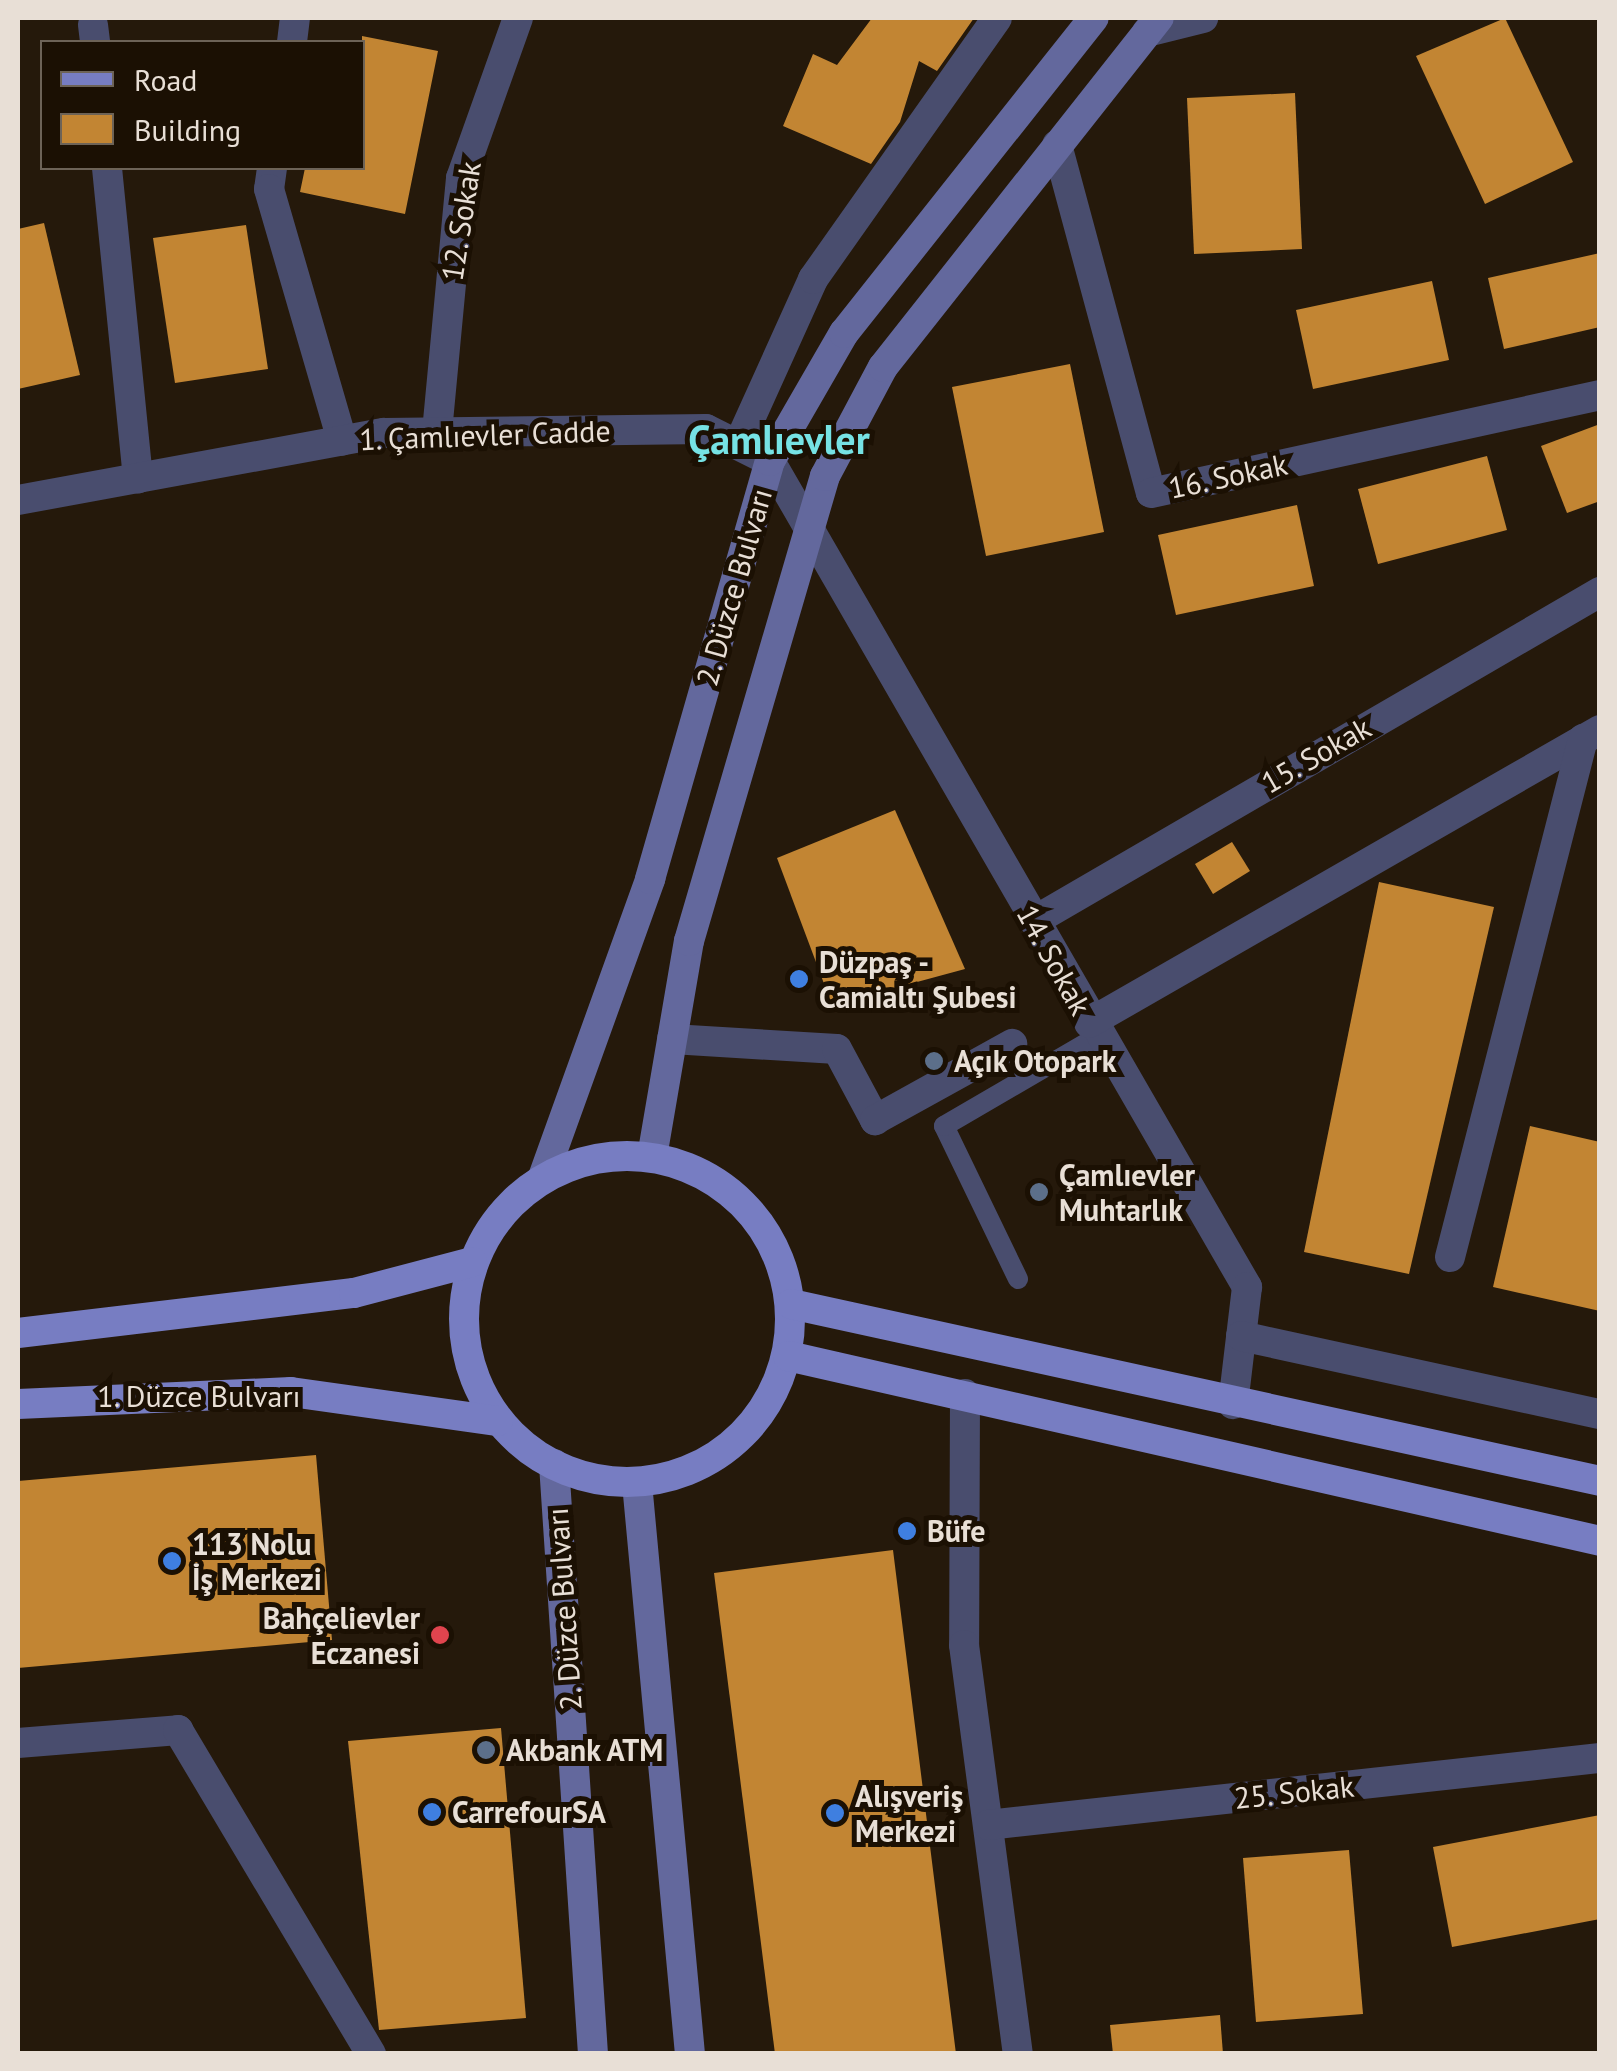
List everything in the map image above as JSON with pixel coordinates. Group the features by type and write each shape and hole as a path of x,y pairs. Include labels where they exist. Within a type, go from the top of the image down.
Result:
{"main road":[{"path":"652,1156 704,1173 747,1206 778,1251 791,1304 788,1356 768,1404 734,1444 689,1472 638,1483 554,1464 498,1422 471,1372 462,1317 472,1262 500,1214 544,1178 596,1157 652,1156"},
{"path":"18,1333 354,1293 472,1262"},
{"path":"791,1304 1233,1404 1600,1481"},
{"path":"788,1356 1600,1541"},
{"name":"1. Düzce Bulvarı","path":"18,1404 291,1392 498,1422"}],"street":[{"name":"12. Sokak","path":"437,432 461,178 518,18"},
{"path":"740,441 790,317 997,18"},
{"name":"2. Düzce Bulvarı","path":"544,1178 650,879 770,462 844,333 1094,18"},
{"path":"1153,25 1203,18"},
{"name":"2. Düzce Bulvarı","path":"652,1156 689,941 826,476 883,367 1153,25"},
{"name":"16. Sokak","path":"1057,145 1151,493 1600,395"},
{"path":"107,170 138,478"},
{"path":"272,170 269,189 342,441"},
{"name":"1. Çamlıevler Cadde","path":"18,500 342,441 437,432 706,429 740,441 770,462"},
{"name":"14. Sokak","path":"770,462 811,526 1093,1030 1247,1287 1233,1404"},
{"name":"15. Sokak","path":"1034,921 1600,592"},
{"path":"1093,1030 1591,735"},
{"path":"1450,1257 1591,735"},
{"path":"672,1039 837,1049 875,1120 1012,1044"},
{"path":"1241,1336 1600,1414"},
{"path":"965,1394 964,1645 1018,2054"},
{"name":"2. Düzce Bulvarı","path":"554,1464 592,2054"},
{"path":"638,1483 690,2054"},
{"path":"18,1743 178,1730 363,2052"},
{"name":"25. Sokak","path":"988,1825 1600,1758"}],"lane":[{"path":"1018,1279 944,1126 1093,1030"}],"building":[{"path":"872,18 974,18 937,71 919,61 900,122 871,164 783,126 813,54 837,65"},
{"path":"1505,18 1573,162 1485,204 1416,56"},
{"path":"362,36 438,51 405,214 300,192 305,170 365,170"},
{"path":"1295,93 1302,249 1194,254 1187,98"},
{"path":"44,223 80,375 18,389 18,229"},
{"path":"246,225 268,369 175,383 153,238"},
{"path":"1600,253 1600,327 1504,349 1488,278"},
{"path":"1432,281 1449,360 1313,389 1296,310"},
{"path":"1070,364 1104,532 986,556 952,387"},
{"path":"1600,424 1600,501 1567,513 1541,446"},
{"path":"1487,456 1507,530 1378,564 1358,489"},
{"path":"1297,505 1314,586 1176,615 1158,535"},
{"path":"895,810 965,969 832,1005 777,858"},
{"path":"1232,842 1250,871 1213,894 1195,864"},
{"path":"1379,882 1494,907 1409,1274 1304,1252"},
{"path":"1530,1126 1600,1142 1600,1311 1493,1287"},
{"name":"113 Nolu İş Merkezi","path":"316,1455 332,1640 18,1668 18,1481"},
{"name":"Alışveriş Merkezi","path":"893,1550 956,2054 775,2054 714,1573"},
{"path":"501,1728 526,2018 379,2030 348,1741"},
{"path":"1600,1815 1600,1919 1452,1947 1433,1847"},
{"path":"1349,1850 1363,2014 1256,2022 1243,1858"},
{"path":"1220,2015 1223,2054 1113,2054 1110,2025"}],"place":[{"name":"Düzpaş - Camialtı Şubesi","path":"799,979"},
{"name":"Açık Otopark","path":"934,1061"},
{"name":"Çamlıevler Muhtarlık","path":"1039,1192"},
{"name":"Büfe","path":"907,1531"},
{"name":"113 Nolu İş Merkezi","path":"172,1561"},
{"name":"Bahçelievler Eczanesi","path":"440,1635"},
{"name":"Akbank ATM","path":"486,1750"},
{"name":"CarrefourSA","path":"432,1812"},
{"name":"Alışveriş Merkezi","path":"835,1813"}],"district":[{"name":"Çamlıevler","path":"779,439"}]}
